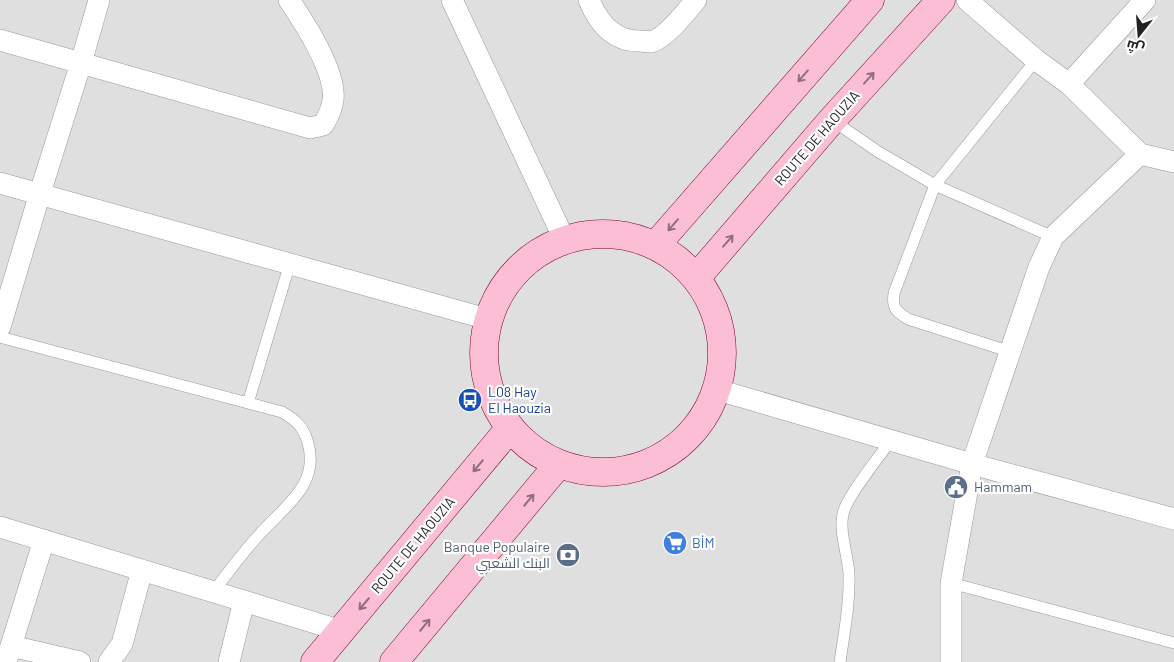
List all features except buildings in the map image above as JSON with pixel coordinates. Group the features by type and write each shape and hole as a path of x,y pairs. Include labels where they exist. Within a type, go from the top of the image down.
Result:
{"street":[{"path":"0,327 99,0"},
{"path":"0,40 310,128 323,125 329,115 333,98 332,82 318,49 288,0"},
{"path":"452,0 564,239"},
{"path":"589,0 596,16 614,35 630,41 651,42 667,32 696,0"},
{"path":"656,246 870,0"},
{"name":"ROUTE DE HAOUZIA","path":"696,278 832,120 941,0"},
{"path":"967,0 1036,60 1069,84 1140,154 1174,162"},
{"path":"1069,84 1136,3"},
{"path":"951,662 951,583 972,464 1036,275 1053,237 1140,154"},
{"path":"0,183 487,319"},
{"path":"595,233 626,235 656,246 678,259 696,278 716,312 723,351 718,390 699,426 668,454 631,470 590,472 558,464 528,447 510,428 490,395 483,357 487,319 504,284 531,257 564,239 595,233"},
{"path":"718,390 972,464 1174,519"},
{"name":"ROUTE DE HAOUZIA","path":"315,662 510,428"},
{"path":"394,662 558,464"},
{"path":"0,527 342,631"},
{"path":"44,540 9,654 80,662"},
{"path":"109,662 122,644 142,570"},
{"path":"229,662 244,601"}],"lane":[{"path":"1011,352 908,319 896,312 893,302 894,293 935,185 1036,60"},
{"path":"832,120 877,151 935,185 1053,237"},
{"path":"248,403 290,263"},
{"path":"0,337 282,412 297,420 310,452 311,469 304,487 258,536 212,592"},
{"path":"840,662 850,593 849,571 842,526 843,513 848,502 892,440"},
{"path":"951,583 1174,642"}],"shaded area":[{"path":"0,0 1174,0 1174,662 0,662"}],"place":[{"name":"L08 Hay El Haouzia","path":"470,400"},
{"name":"Hammam","path":"956,487"},
{"name":"BİM","path":"675,543"},
{"name":"Banque Populaire البنك الشعبي","path":"568,555"}]}
